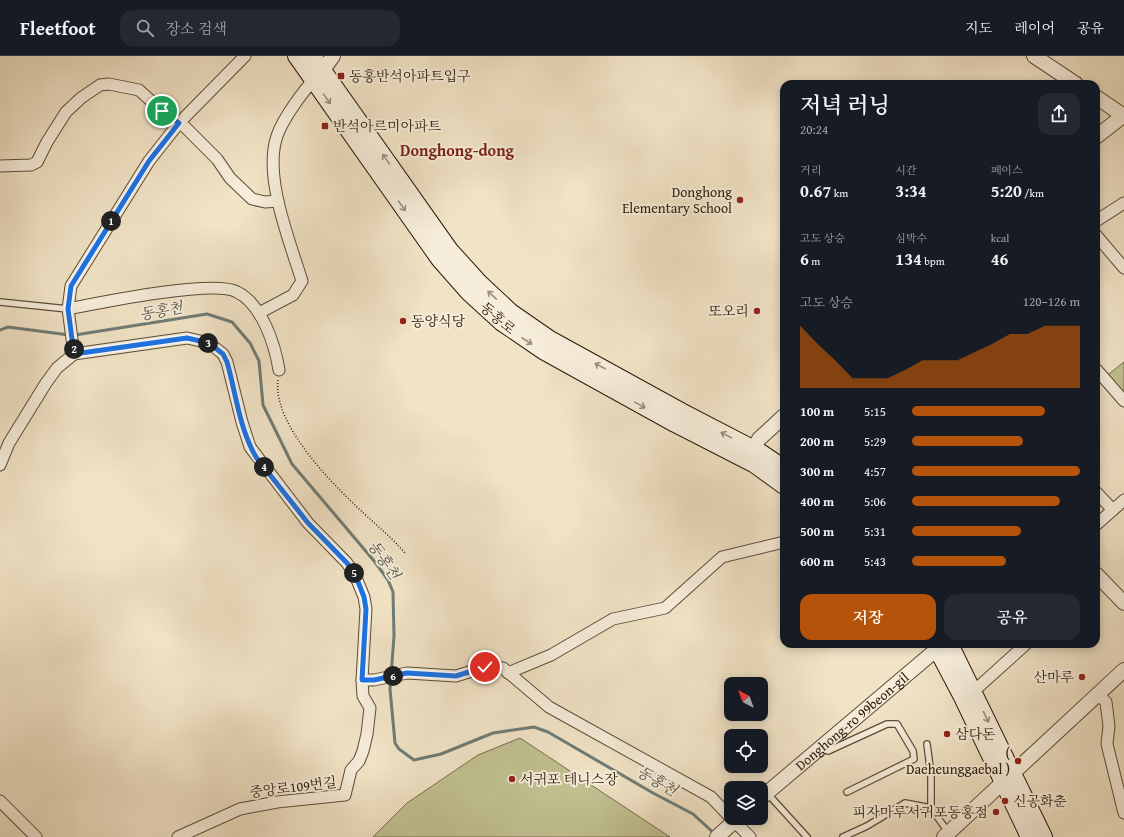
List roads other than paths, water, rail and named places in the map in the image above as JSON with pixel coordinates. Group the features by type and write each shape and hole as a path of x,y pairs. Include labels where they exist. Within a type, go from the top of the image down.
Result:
{"main road":[{"name":"동홍로","path":"296,56 318,75 450,250 479,282 511,312 550,339 681,411 750,455 780,466"},
{"name":"동홍로","path":"313,56 318,75"},
{"name":"동홍로","path":"750,455 755,465 780,483"},
{"path":"943,648 968,694 1008,779 1029,837"},
{"path":"1008,779 1044,837"}],"street":[{"path":"74,349 69,314 71,286 149,161 179,123 245,56"},
{"path":"259,313 293,295 302,281 278,201 274,158 277,136 299,98 333,56"},
{"path":"1034,56 1070,80"},
{"path":"0,166 31,165 37,162 47,142 66,112 80,98 100,85 109,84 139,90 162,111 186,127 217,159 230,178 252,199 265,202 278,201"},
{"path":"1100,100 1124,116 1100,134"},
{"path":"1100,218 1124,203"},
{"path":"1100,240 1124,268"},
{"path":"69,314 157,293 224,288 238,292 259,313 270,335 279,370"},
{"path":"0,465 9,443 46,383 74,349 187,338 209,343 223,354 250,447 308,523 347,563 355,574 364,597 366,609 362,680 374,680 407,673 456,676 485,667 503,668 549,707 711,797 724,811"},
{"path":"1100,382 1124,401"},
{"path":"750,455 759,439 780,420"},
{"path":"1100,496 1112,510"},
{"path":"1100,521 1124,500"},
{"path":"508,673 551,654 613,619 665,608 722,557 780,543"},
{"path":"1100,580 1121,594"},
{"name":"Donghong-ro 99beon-gil","path":"768,793 937,648"},
{"path":"968,694 1021,648"},
{"path":"946,835 1124,670"},
{"name":"중앙로109번길","path":"178,837 240,808 277,802 345,795 351,770 361,756 367,734 370,708 363,696 362,680"},
{"path":"1098,694 1106,702 1109,726 1108,744 1124,813"},
{"path":"0,801 36,837"},
{"path":"717,837 728,825"},
{"path":"737,825 750,837"}],"lane":[{"path":"0,302 69,314"},
{"path":"820,748 828,751 887,724 897,724 913,751 914,759 847,792"},
{"path":"927,744 931,775 931,808 946,835"},
{"path":"768,800 807,837"},
{"path":"843,837 867,826 905,804 931,808"}],"waterway":[{"name":"동홍천","path":"75,335 207,314 232,322 250,343 259,361 263,405 292,464 375,562 388,580 393,592 394,636 390,689 395,743 399,749 414,760 441,754 493,733 534,727 548,732 653,793 693,814 715,834"},
{"name":"동홍천","path":"0,330 8,327 69,335"}],"place":[{"name":"동홍반석아파트입구","path":"341,76"},
{"name":"반석아르미아파트","path":"325,126"},
{"name":"Donghong Elementary School","path":"740,200"},
{"name":"또오리","path":"757,311"},
{"name":"동양식당","path":"403,321"},
{"name":"산마루","path":"1082,677"},
{"name":"삼다돈","path":"947,734"},
{"name":"( Daeheunggaebal )","path":"1018,761"},
{"name":"서귀포 테니스장","path":"512,779"},
{"name":"신공화춘","path":"1005,801"},
{"name":"피자마루서귀포동홍점","path":"996,812"}],"district":[{"name":"Donghong-dong","path":"457,150"}]}
